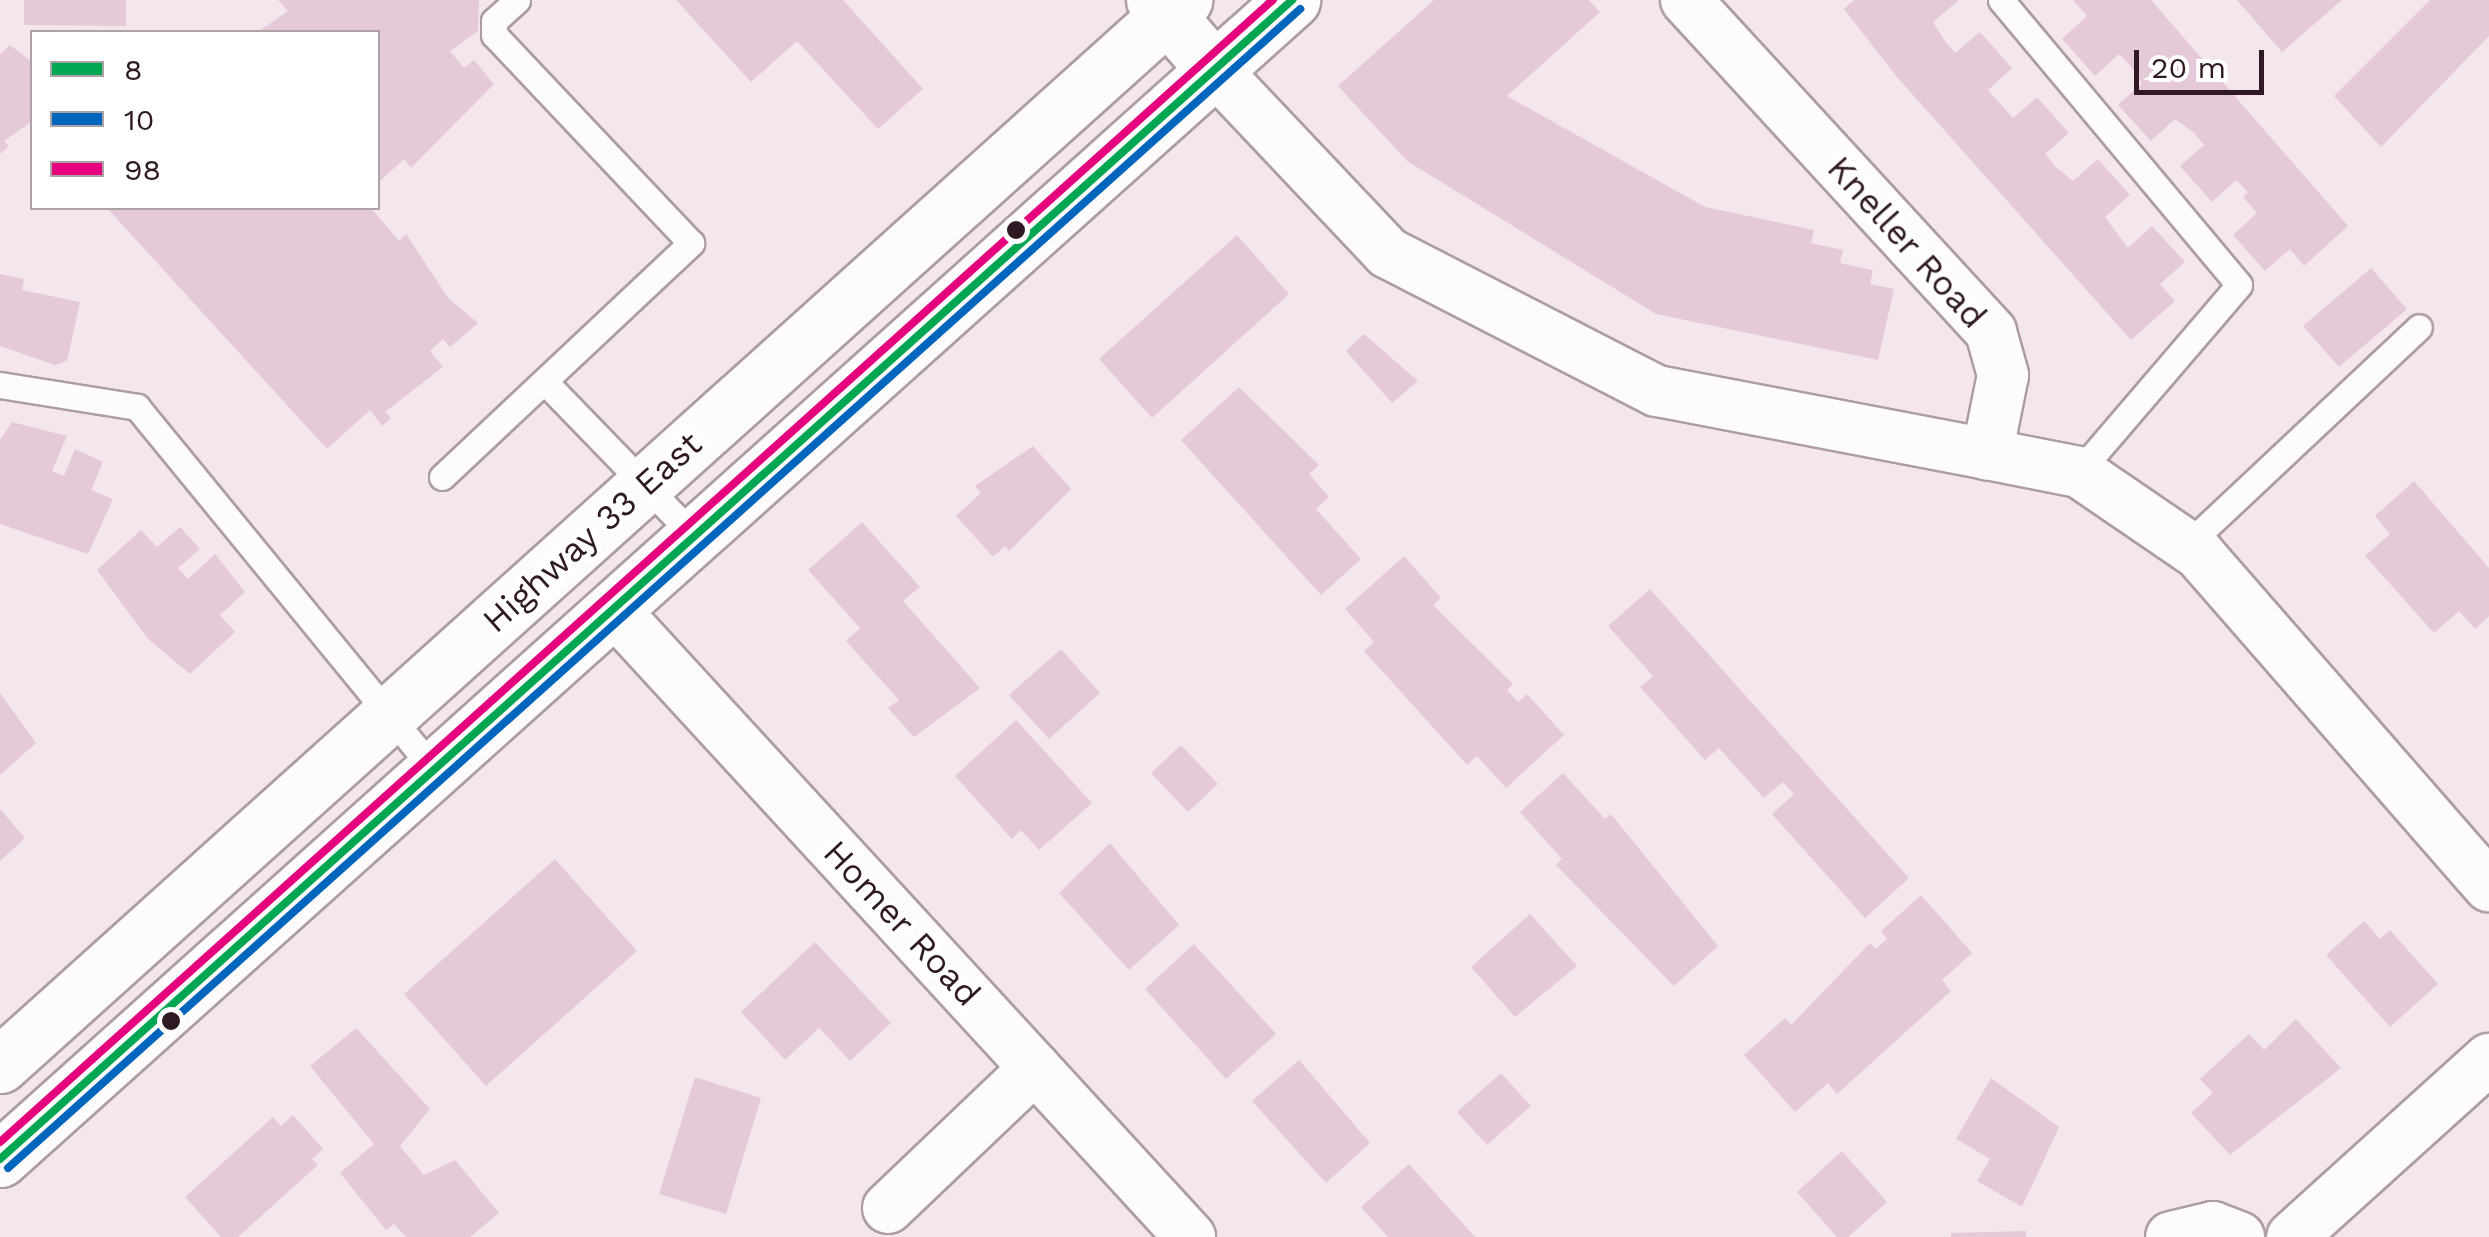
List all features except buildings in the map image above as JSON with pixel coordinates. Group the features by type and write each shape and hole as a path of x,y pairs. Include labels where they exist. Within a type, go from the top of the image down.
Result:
{"main road":[{"path":"0,1160 1292,0"},
{"path":"1168,5 1214,69"},
{"name":"Highway 33 East","path":"0,1065 644,485 1168,5"}],"street":[{"name":"Kneller Road","path":"1686,0 1991,332 2003,375 1987,454"},
{"path":"1214,69 1388,253 1657,391 2079,472 2187,546 2489,886"},
{"name":"Homer Road","path":"613,609 1190,1237"},
{"path":"2292,1237 2489,1059"},
{"path":"888,1208 1035,1068"},
{"path":"2170,1237 2213,1227 2238,1237"}],"lane":[{"path":"442,477 691,243 494,35 494,21 517,0"},
{"path":"2001,0 2239,285 2079,472"},
{"path":"2187,546 2419,327"},
{"path":"545,382 694,536"},
{"path":"0,386 137,408 434,770"}],"transit line":[{"name":"98","path":"0,1142 1273,0"},
{"name":"8","path":"0,1159 1292,0"},
{"name":"10","path":"8,1168 1300,9"}]}
